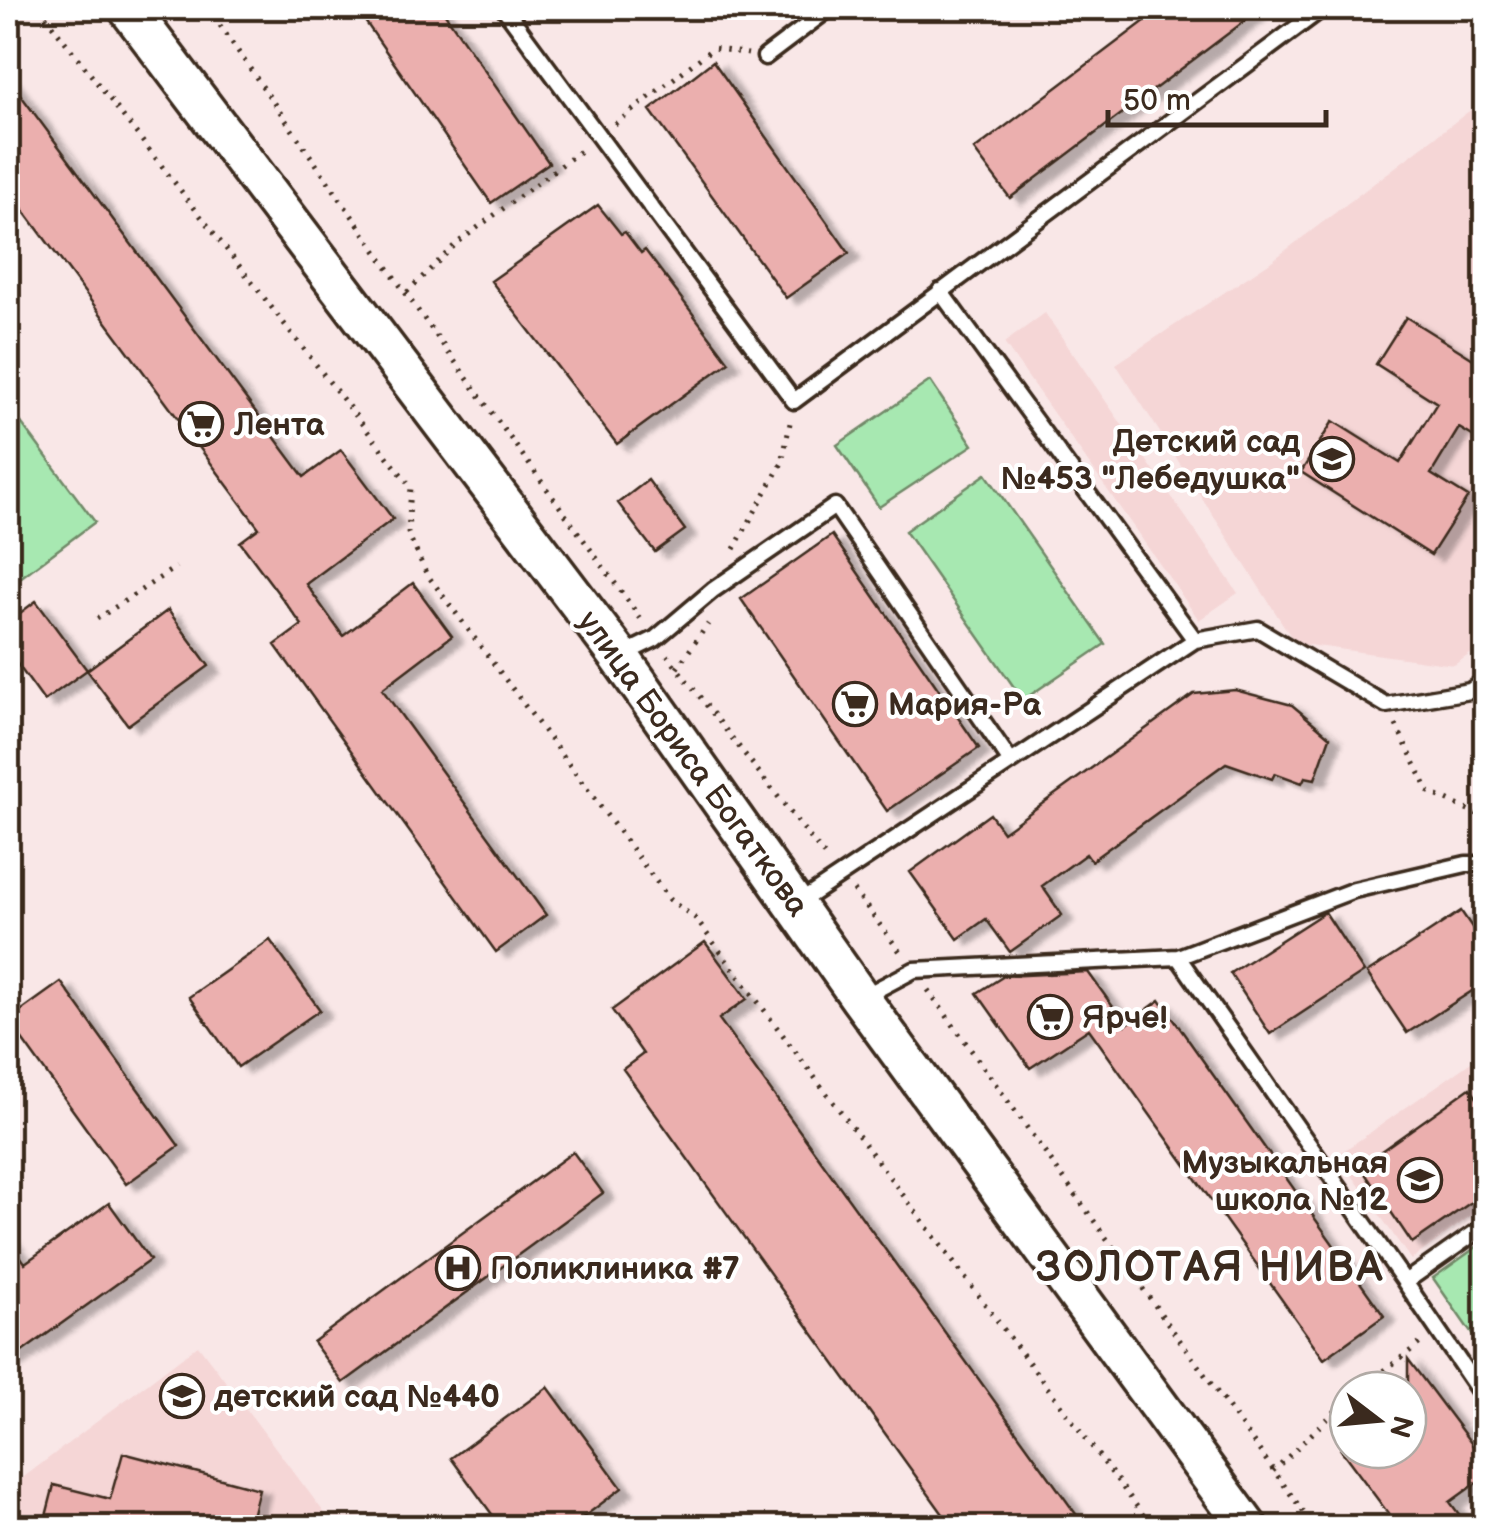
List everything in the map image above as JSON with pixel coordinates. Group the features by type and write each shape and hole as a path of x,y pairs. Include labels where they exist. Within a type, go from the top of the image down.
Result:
{"main road":[{"name":"улица Бориса Богаткова","path":"128,8 619,656 860,998 1248,1528"}],"lane":[{"path":"504,8 794,401 1323,8"},
{"path":"765,57 830,8"},
{"path":"940,291 1195,640"},
{"path":"619,656 655,639 713,590 835,506 1011,762"},
{"path":"796,905 1195,640 1258,629 1386,705 1470,691 1486,680"},
{"path":"860,998 914,970 1178,957 1354,890 1466,864 1486,864"},
{"path":"1178,957 1486,1401"},
{"path":"1405,1282 1486,1225"}],"path":[{"path":"40,8 411,487 408,533 426,574 670,900 695,918 1153,1528"},
{"path":"208,8 655,639 805,836 842,875 914,970 1315,1528"},
{"path":"407,292 457,243 713,48 765,57"},
{"path":"746,527 782,464 794,401"},
{"path":"97,619 176,567"},
{"path":"1386,705 1429,792 1486,818"},
{"path":"1385,1370 1409,1352"},
{"path":"1273,1471 1328,1418"}],"shaded area":[{"name":"Детский сад №453 \"Лебедушка\"","path":"1485,99 1485,644 1454,665 1295,643 1116,364 1269,263"},
{"path":"1045,313 1238,593 1199,620 1004,343"},
{"name":"Музыкальная школа №12","path":"1474,1060 1485,1078 1485,1205 1411,1260 1338,1155"},
{"name":"детский сад №440","path":"198,1345 335,1527 8,1528 8,1489"}],"green space":[{"path":"930,381 973,445 879,507 837,445"},
{"path":"8,405 95,522 8,587"},
{"path":"986,474 1105,644 1023,700 905,531"},
{"path":"1485,1241 1485,1353 1433,1278"}],"building":[{"path":"356,8 441,8 549,163 491,203"},
{"path":"1162,8 1262,8 1010,198 974,150"},
{"path":"713,61 849,253 786,298 650,110"},
{"path":"8,78 304,477 341,450 393,519 306,584 343,636 413,583 452,636 382,689 546,915 496,952 275,645 302,625 240,542 259,528 8,189"},
{"path":"598,205 621,234 625,232 641,253 645,250 729,362 617,444 491,281"},
{"path":"1406,317 1486,367 1486,444 1459,428 1431,474 1468,497 1431,555 1301,472 1333,421 1400,463 1437,403 1376,364"},
{"path":"648,480 685,530 655,552 618,503"},
{"path":"832,535 979,748 887,811 741,599"},
{"path":"36,601 87,670 44,701 8,651 8,622"},
{"path":"168,610 209,666 128,725 87,670"},
{"path":"1235,690 1292,705 1330,737 1315,779 1305,777 1302,783 1275,773 1272,779 1226,763 1091,861 1086,854 1042,886 1062,915 1010,952 986,919 958,939 910,872 990,814 1003,832 1194,694"},
{"path":"1461,911 1486,948 1486,982 1407,1033 1367,973"},
{"path":"1325,912 1364,972 1270,1034 1230,973"},
{"path":"270,940 320,1010 238,1067 189,997"},
{"path":"705,942 747,999 719,1019 1086,1528 953,1528 623,1069 643,1054 612,1010"},
{"path":"1088,972 1126,1025 1160,1000 1384,1316 1324,1359 1089,1029 1030,1068 977,993 1004,976"},
{"path":"61,982 179,1146 126,1184 8,1020"},
{"name":"Музыкальная школа №12","path":"1470,1088 1486,1111 1486,1192 1412,1243 1360,1166"},
{"name":"Поликлиника #7","path":"573,1152 603,1193 343,1383 313,1342"},
{"path":"109,1203 150,1260 8,1362 8,1238 25,1263"},
{"path":"1428,1386 1486,1463 1486,1476 1450,1502 1469,1528 1399,1528 1356,1470 1428,1470"},
{"path":"548,1387 622,1488 569,1528 502,1528 451,1458"},
{"path":"123,1453 259,1489 249,1528 43,1528 54,1485 110,1499"}],"place":[{"name":"Лента","path":"201,424"},
{"name":"Детский сад №453 \"Лебедушка\"","path":"1332,459"},
{"name":"Мария-Ра","path":"855,704"},
{"name":"Ярче!","path":"1050,1017"},
{"name":"Музыкальная школа №12","path":"1420,1180"},
{"name":"Поликлиника #7","path":"458,1268"},
{"name":"детский сад №440","path":"182,1396"}],"district":[{"name":"ЗОЛОТАЯ НИВА","path":"1210,1266"}]}
